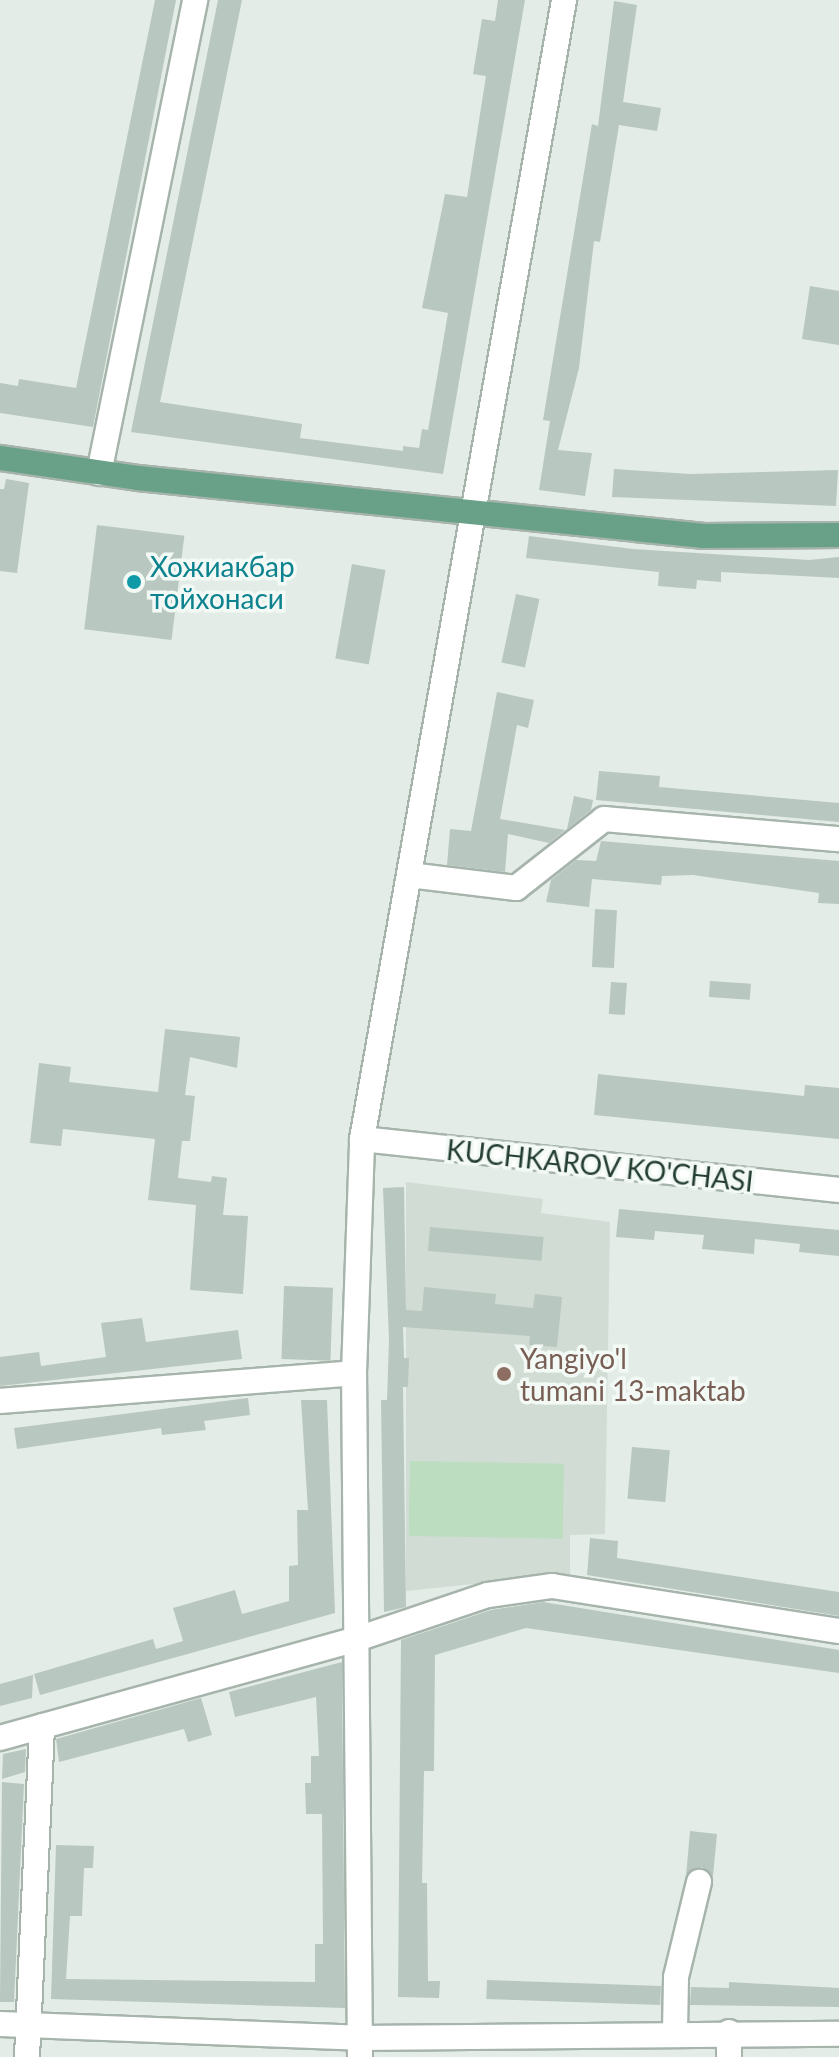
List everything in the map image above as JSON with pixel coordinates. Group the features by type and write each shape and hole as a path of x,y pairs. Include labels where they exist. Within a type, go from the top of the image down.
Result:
{"main road":[{"path":"0,458 99,473 704,536 839,535"}],"street":[{"path":"99,473 195,0"},
{"path":"359,2047 360,1638 354,1373 362,1139 476,511 564,0"},
{"path":"409,875 516,888 604,819 839,839"},
{"name":"KUCHKAROV KO'CHASI","path":"362,1139 839,1190"},
{"path":"0,1401 354,1373"},
{"path":"0,1738 360,1638 488,1595 552,1586 839,1631"},
{"path":"27,2057 26,2026 42,1726"},
{"path":"675,2031 676,1977 699,1882"},
{"path":"0,2024 359,2047 675,2031 839,2034"},
{"path":"729,2032 729,2057"}],"shaded area":[{"name":"Yangiyo'l tumani 13-maktab","path":"406,1182 543,1199 541,1213 610,1222 605,1534 570,1535 570,1574 406,1591"}],"green space":[{"path":"410,1461 564,1464 563,1539 409,1536"}],"building":[{"path":"155,0 176,0 93,427 0,413 0,383 18,386 19,379 76,388"},
{"path":"218,0 242,0 160,402 302,424 300,438 403,451 403,446 419,448 422,429 428,430 448,313 422,308 445,194 467,197 486,76 473,74 482,19 495,21 498,0 525,0 443,474 131,432"},
{"path":"614,1 637,5 623,102 661,108 657,131 619,125 600,242 594,241 579,368 558,450 592,453 585,496 539,490 550,421 543,420 592,124 598,126"},
{"path":"810,286 839,291 839,345 802,339"},
{"path":"614,469 690,474 838,470 836,506 612,497"},
{"path":"6,479 29,483 17,573 0,571 0,489 4,489"},
{"name":"Хожиакбар тойхонаси","path":"97,525 184,536 172,640 84,629"},
{"path":"529,536 633,549 809,560 839,557 839,578 721,572 721,582 697,580 696,589 658,586 659,572 526,558"},
{"path":"352,564 385,570 369,664 335,659"},
{"path":"516,594 539,599 525,667 501,662"},
{"path":"497,692 534,700 528,728 517,725 500,819 565,830 549,843 508,834 505,872 447,865 450,829 471,831"},
{"path":"599,771 660,776 659,787 839,803 839,822 596,800"},
{"path":"574,796 593,800 591,810 567,829"},
{"path":"601,841 839,861 839,904 818,903 819,893 693,875 662,876 661,885 592,879 589,907 546,902 551,880 576,860 596,861"},
{"path":"595,909 617,910 614,968 592,967"},
{"path":"710,981 751,984 750,1000 709,997"},
{"path":"611,982 627,983 625,1015 609,1014"},
{"path":"165,1029 240,1037 237,1068 190,1057 185,1095 195,1096 190,1141 182,1141 178,1178 211,1182 212,1176 227,1178 223,1215 248,1216 243,1294 190,1290 196,1205 148,1200 155,1139 63,1129 61,1146 30,1143 39,1063 71,1067 69,1082 158,1092"},
{"path":"598,1074 804,1096 805,1085 839,1088 839,1139 594,1115"},
{"path":"404,1187 406,1310 422,1311 424,1287 496,1294 495,1304 533,1308 535,1294 562,1297 557,1347 529,1345 530,1336 403,1327 404,1358 409,1358 408,1387 403,1387 406,1607 384,1612 381,1400 387,1400 389,1340 383,1188"},
{"path":"619,1209 839,1230 839,1256 799,1252 800,1244 755,1239 754,1254 702,1249 704,1235 655,1231 654,1240 616,1237"},
{"path":"430,1227 544,1237 541,1261 428,1251"},
{"path":"284,1286 333,1288 330,1361 281,1359"},
{"path":"142,1318 146,1342 238,1330 242,1359 0,1386 0,1357 39,1352 41,1366 106,1357 101,1323"},
{"path":"248,1398 250,1415 204,1421 206,1430 162,1435 161,1428 17,1449 14,1428"},
{"path":"301,1400 327,1400 335,1613 40,1695 34,1674 153,1639 156,1649 183,1641 173,1608 235,1590 242,1614 289,1601 289,1566 298,1565 297,1510 308,1510"},
{"path":"632,1447 670,1450 665,1502 627,1499"},
{"path":"590,1538 618,1541 617,1558 839,1592 839,1616 587,1575"},
{"path":"543,1602 839,1650 839,1673 526,1628 435,1655 434,1771 424,1771 422,1883 427,1883 428,1981 440,1981 439,1998 398,1997 401,1640 491,1610"},
{"path":"342,1662 345,2008 51,1999 56,1845 94,1846 93,1868 84,1868 82,1916 70,1916 66,1979 315,1982 315,1944 323,1944 322,1814 306,1814 305,1783 311,1783 311,1756 319,1756 316,1697 235,1717 229,1692"},
{"path":"33,1675 32,1698 0,1706 0,1684"},
{"path":"201,1698 212,1735 188,1742 184,1729 59,1762 56,1739"},
{"path":"26,1749 25,1772 2,1779 3,1754"},
{"path":"2,1782 24,1784 14,2002 0,2002"},
{"path":"690,1831 717,1834 713,1876 702,1867 686,1876"},
{"path":"487,1980 661,1986 660,2005 486,1999"},
{"path":"729,1982 839,1988 839,2007 690,2005 691,1987 729,1988"}],"place":[{"name":"Хожиакбар тойхонаси","path":"134,582"},
{"name":"Yangiyo'l tumani 13-maktab","path":"504,1374"}]}
